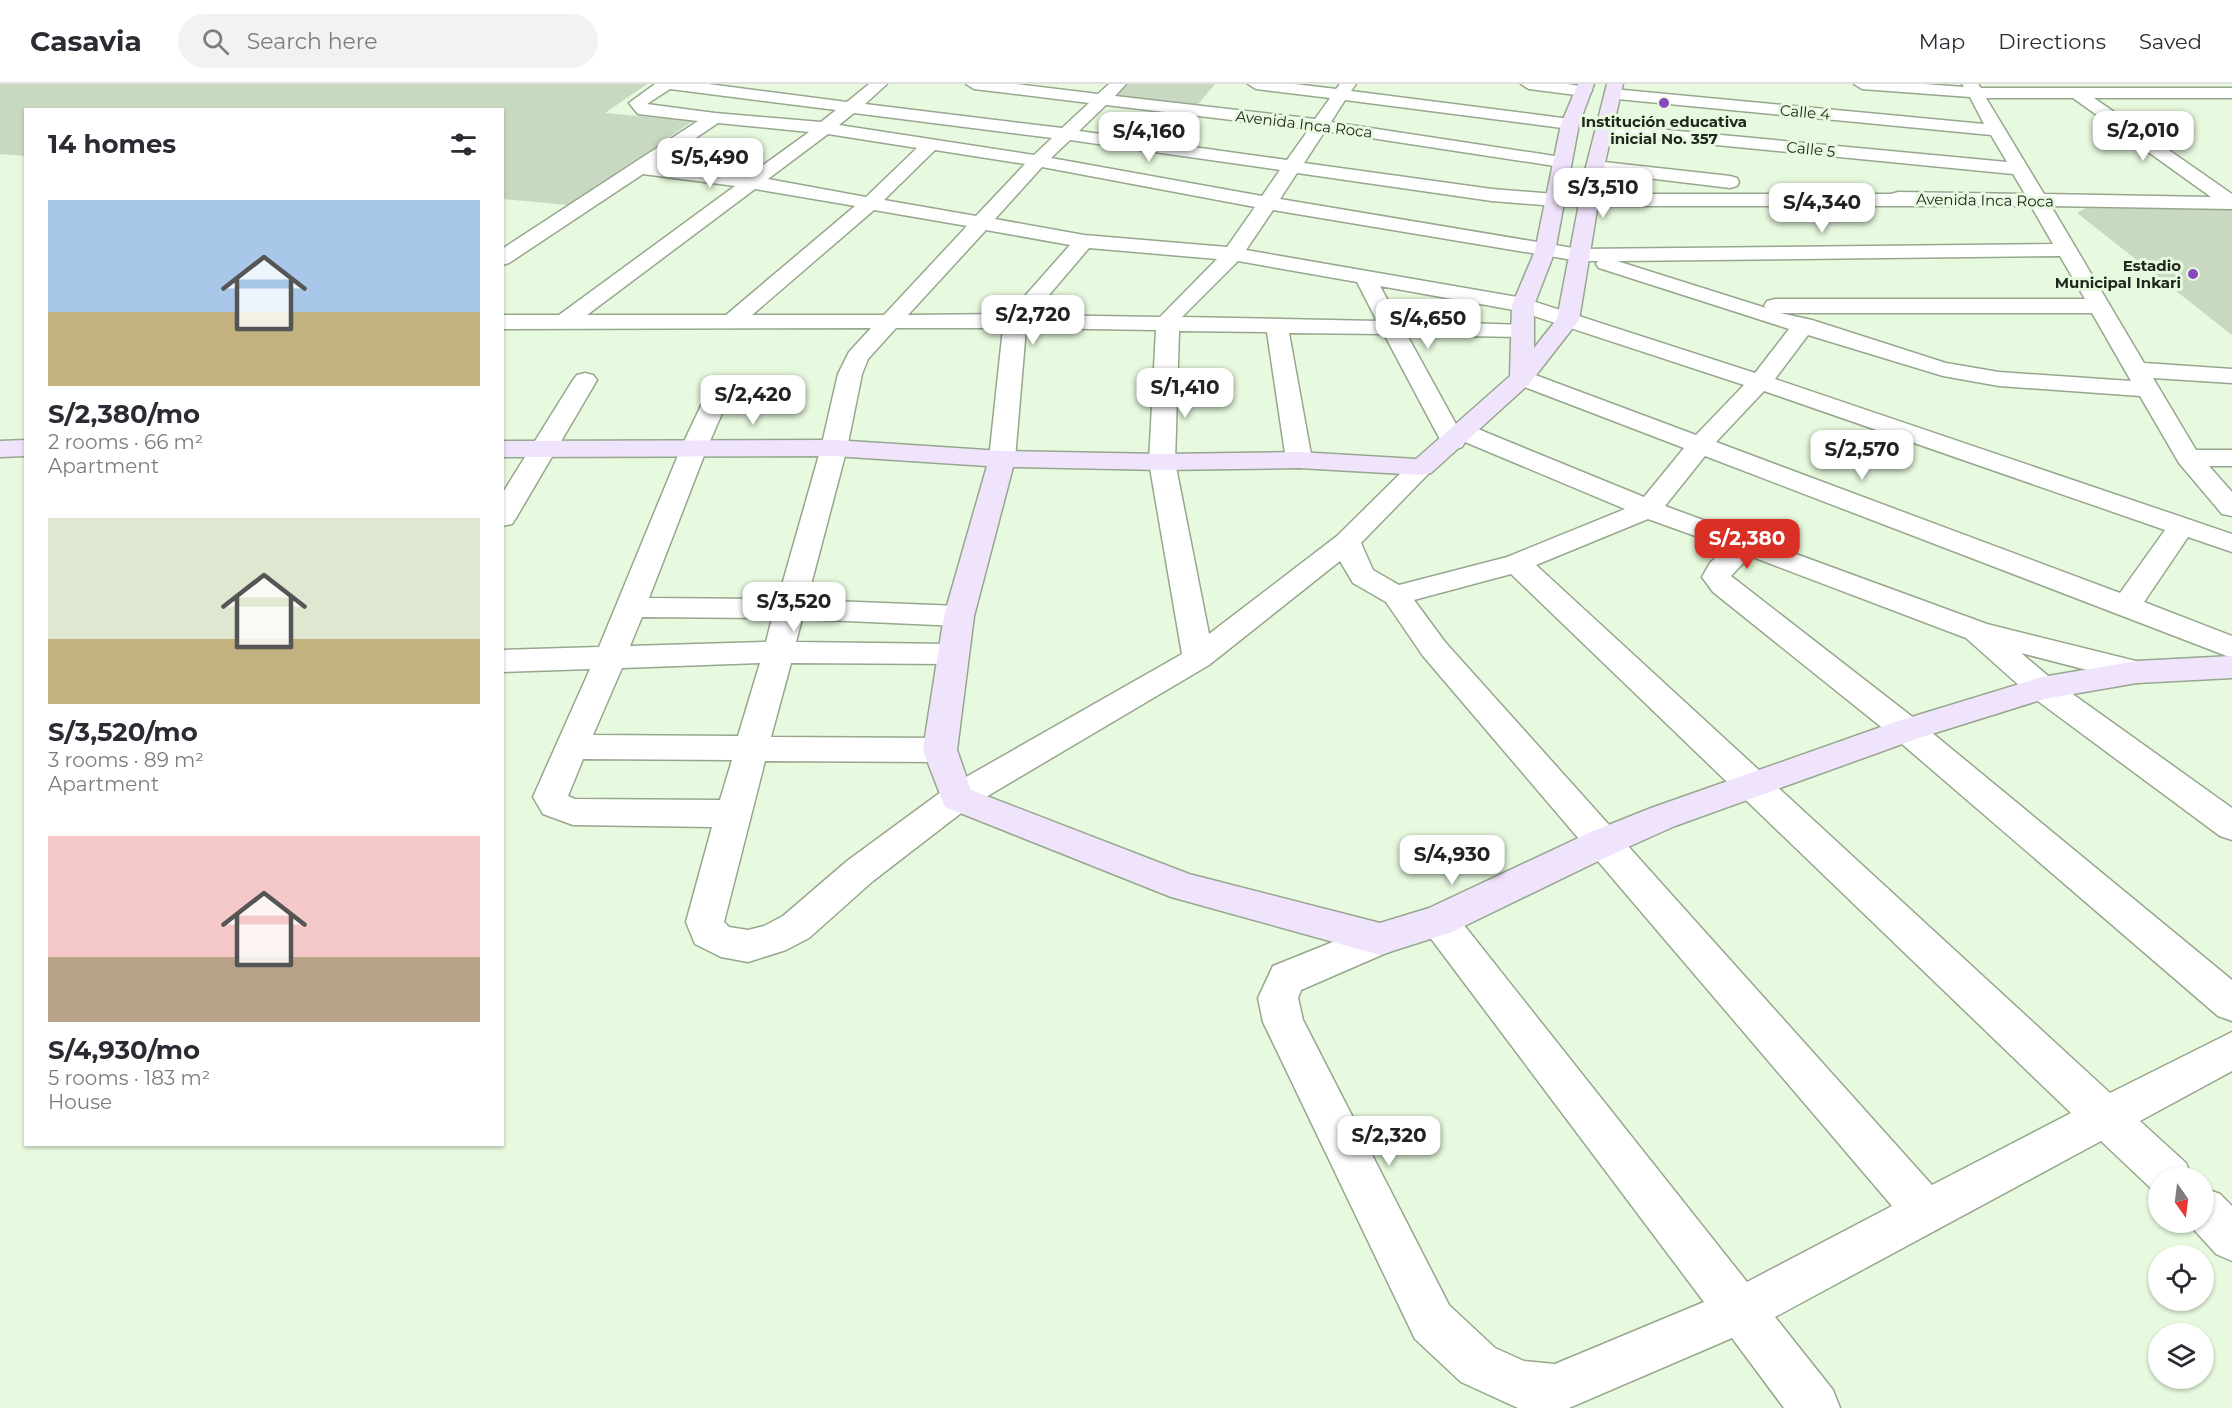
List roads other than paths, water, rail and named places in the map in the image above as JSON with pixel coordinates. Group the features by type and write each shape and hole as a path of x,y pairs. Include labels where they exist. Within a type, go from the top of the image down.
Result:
{"street":[{"path":"1919,200 1555,200 1452,189 1064,134 668,84 637,103 644,110 825,128 929,146 1038,161 1267,203 1579,255 2066,250"},
{"path":"564,322 825,128 879,84"},
{"name":"Avenida Inca Roca","path":"974,84 1101,101 1318,124 1561,162"},
{"path":"1118,84 1038,161 857,357 850,374 834,448 705,922 708,933 721,941 748,946 773,939 796,927 860,872 957,798 1198,658 1347,542 1422,467 1521,378 1569,320 1579,255 1592,200 1595,167 1614,89"},
{"path":"1256,84 1344,89 1570,124"},
{"path":"1521,378 1523,306 1545,251 1570,124 1585,87 1529,84"},
{"path":"1862,84 2075,92 2232,93"},
{"path":"2196,84 2232,105"},
{"path":"1198,658 1162,462 1168,323 1172,315 1233,255 1318,124 1344,89"},
{"name":"Calle 4","path":"1614,89 1996,130"},
{"path":"1973,89 2018,170 2188,458 2232,508"},
{"path":"2075,92 2232,203"},
{"path":"504,258 643,168 714,118"},
{"name":"Calle 5","path":"1604,129 2018,170"},
{"path":"733,320 869,204 929,146"},
{"name":"Avenida Inca Roca","path":"1595,167 1919,200 2232,203"},
{"path":"643,168 750,182 1084,241 1233,255 1523,306 1760,382 2232,543"},
{"path":"1084,241 1015,321 1002,459 959,616 940,750 957,798 1184,887 1380,939"},
{"path":"1579,255 1735,306 1954,371 1999,379 2143,380 2232,376"},
{"path":"1365,278 1458,437 1977,632 2137,672"},
{"path":"1735,306 2098,306"},
{"path":"504,322 1015,321 1522,330"},
{"path":"1396,595 1517,563 1648,509 1701,444 1760,382 1804,325"},
{"path":"1277,327 1299,460"},
{"path":"1521,378 1701,444 2232,648"},
{"path":"504,515 585,380"},
{"path":"718,395 694,448 611,656 550,797 555,806 573,812 734,813"},
{"path":"0,449 24,448"},
{"path":"504,448 834,448 1002,459 1162,462 1299,460 1422,467"},
{"path":"2188,458 2232,458"},
{"path":"2126,606 2182,526"},
{"path":"1347,542 1357,571 1363,578 1396,595 1434,649 1925,1211"},
{"path":"1745,545 1720,569 1716,577 1723,585 1907,730 2232,1004"},
{"path":"1517,563 2159,1167"},
{"path":"630,607 789,609 959,616"},
{"path":"1977,632 2042,688 2232,826"},
{"path":"504,661 777,652 953,654"},
{"path":"2232,667 2137,672 2042,688 1907,730 1663,817 1604,842 1438,921 1380,939 1287,978 1278,998 1283,1023 1432,1322 1478,1365 1522,1385 1555,1389 1739,1311 2232,1050"},
{"path":"571,747 940,750"},
{"path":"1438,921 1815,1408"},
{"path":"2214,1220 2232,1238"}],"place":[{"name":"Institución educativa inicial No. 357","path":"1664,103"},
{"name":"Estadio Municipal Inkari","path":"2193,274"}]}
